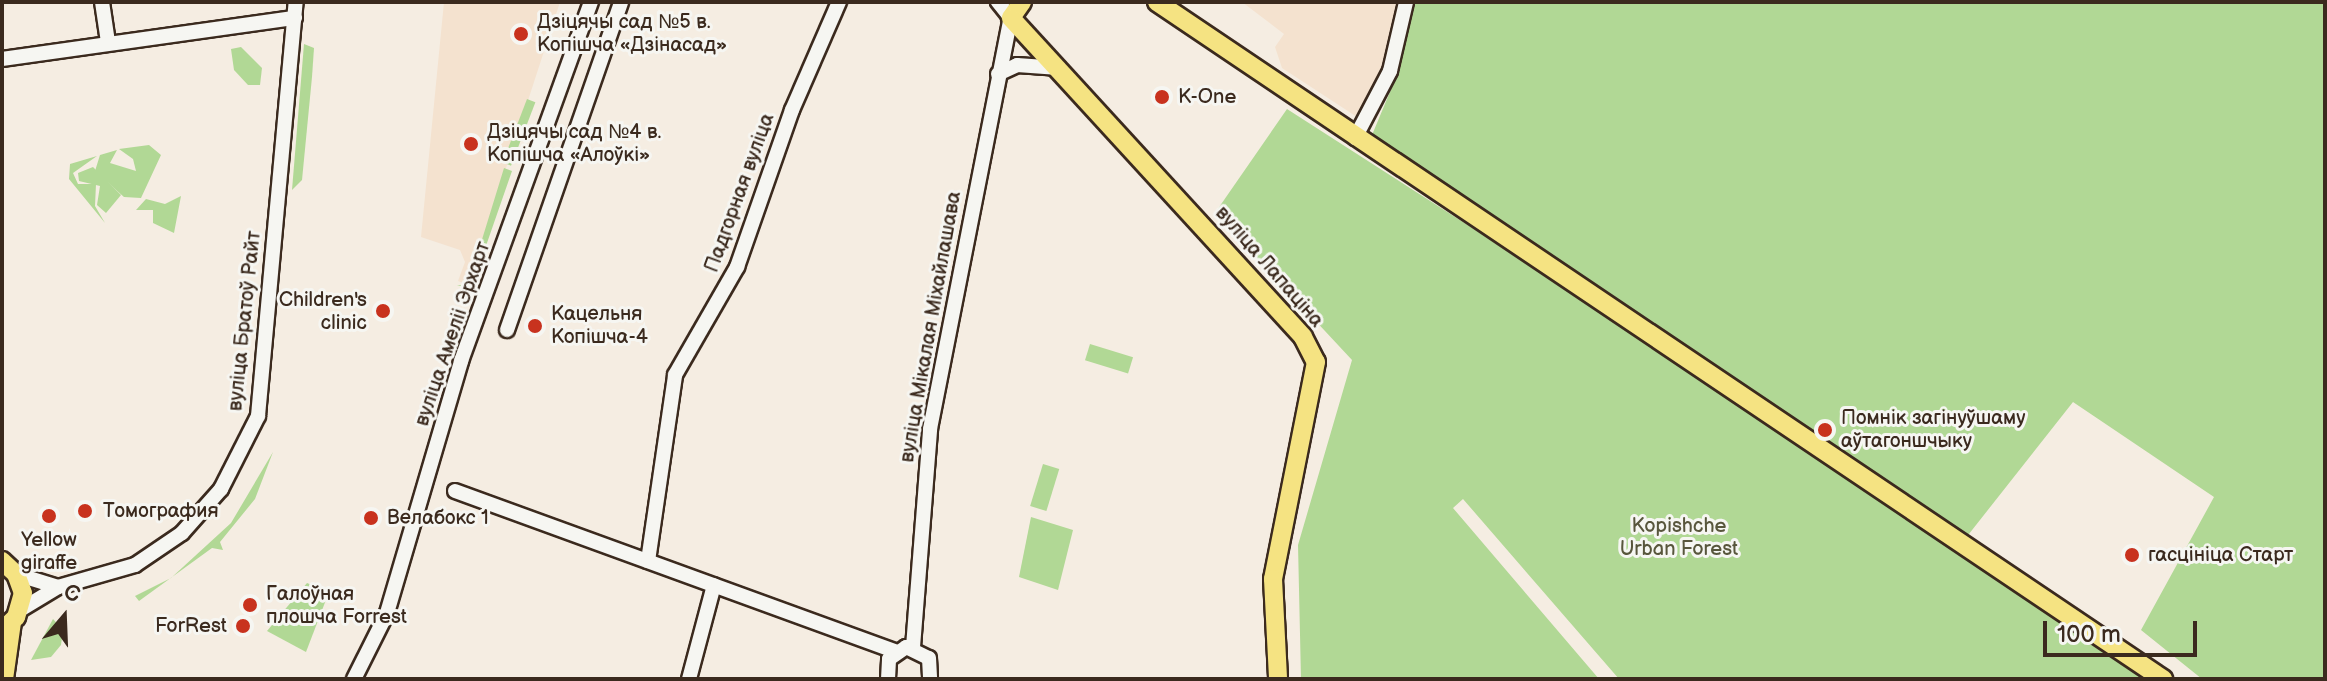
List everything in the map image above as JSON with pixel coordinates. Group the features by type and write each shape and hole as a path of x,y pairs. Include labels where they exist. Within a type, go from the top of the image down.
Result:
{"main road":[{"path":"1157,2 2163,679"},
{"name":"вуліца Лапаціна","path":"1017,10 1062,69 1303,337 1316,362 1273,579 1278,679"},
{"path":"2,561 16,574 4,679"}],"street":[{"path":"102,2 108,42"},
{"name":"вуліца Братоў Райт","path":"12,621 58,587 126,569 182,533 221,489 258,416 296,2"},
{"name":"вуліца Амеліі Эрхарт","path":"354,679 387,613 461,361 591,2"},
{"path":"507,330 621,2"},
{"name":"Падгорная вуліца","path":"648,561 675,375 737,267 792,110 839,2"},
{"name":"вуліца Лапаціна","path":"998,2 1017,10"},
{"path":"1355,138 1390,71 1406,2"},
{"name":"вуліца Мікалая Міхайлашава","path":"913,647 930,429 998,74 1017,10"},
{"path":"2,59 295,18"},
{"path":"998,74 1031,63 1062,69"},
{"path":"455,491 895,651 913,647 929,658 931,679"},
{"path":"16,574 58,587"},
{"path":"689,679 714,585"},
{"path":"888,679 886,668 895,651"}],"shaded area":[{"name":"Дзіцячы сад №4 в. Копішча «Алоўкі»","path":"444,2 560,2 468,285 458,281 465,262 460,250 421,237"},
{"path":"1242,2 1400,2 1389,68 1357,117 1282,68 1275,47 1284,34"}],"green space":[{"path":"1412,2 2325,2 2325,679 2202,679 2141,630 2214,497 2073,402 1965,539 1372,135 1397,75"},
{"path":"304,44 314,48 312,77 302,180 292,190"},
{"path":"241,47 262,68 260,85 248,85 234,70 231,49"},
{"path":"527,99 535,102 511,166 503,162"},
{"name":"Kopishche Urban Forest","path":"1287,109 1480,233 2145,679 1619,679 1463,499 1453,508 1599,679 1301,679 1298,545 1352,360 1215,213"},
{"path":"149,145 161,155 141,198 124,197 95,171 100,155 117,150 110,163 136,171 133,159 119,149"},
{"path":"97,156 73,173 78,184 96,184 95,206 105,223 69,179 70,164"},
{"path":"93,167 121,195 106,213 97,205 100,186 79,181 78,173"},
{"path":"504,168 512,171 471,289 457,285 468,285"},
{"path":"181,196 174,233 153,223 153,210 136,210 146,199 165,204"},
{"path":"1090,344 1133,357 1128,373 1085,360"},
{"path":"273,452 255,499 220,542 223,550 212,548 172,577 231,523"},
{"path":"1043,464 1059,469 1046,511 1030,506"},
{"path":"1031,517 1073,530 1058,590 1019,577"},
{"path":"170,579 139,601 135,596"},
{"path":"307,583 329,592 306,652 267,631"},
{"path":"53,619 63,630 61,645 51,657 31,660"}],"place":[{"name":"Дзіцячы сад №5 в. Копішча «Дзінасад»","path":"521,34"},
{"name":"K-One","path":"1162,97"},
{"name":"Дзіцячы сад №4 в. Копішча «Алоўкі»","path":"471,144"},
{"name":"Children's clinic","path":"383,311"},
{"name":"Кацельня Копішча-4","path":"535,326"},
{"name":"Помнік загінуўшаму аўтагоншчыку","path":"1825,430"},
{"name":"Томография","path":"85,511"},
{"name":"Yellow giraffe","path":"49,516"},
{"name":"Велабокс 1","path":"371,518"},
{"name":"гасцініца Старт","path":"2132,555"},
{"name":"Галоўная плошча Forrest","path":"250,605"},
{"name":"ForRest","path":"243,626"}]}
